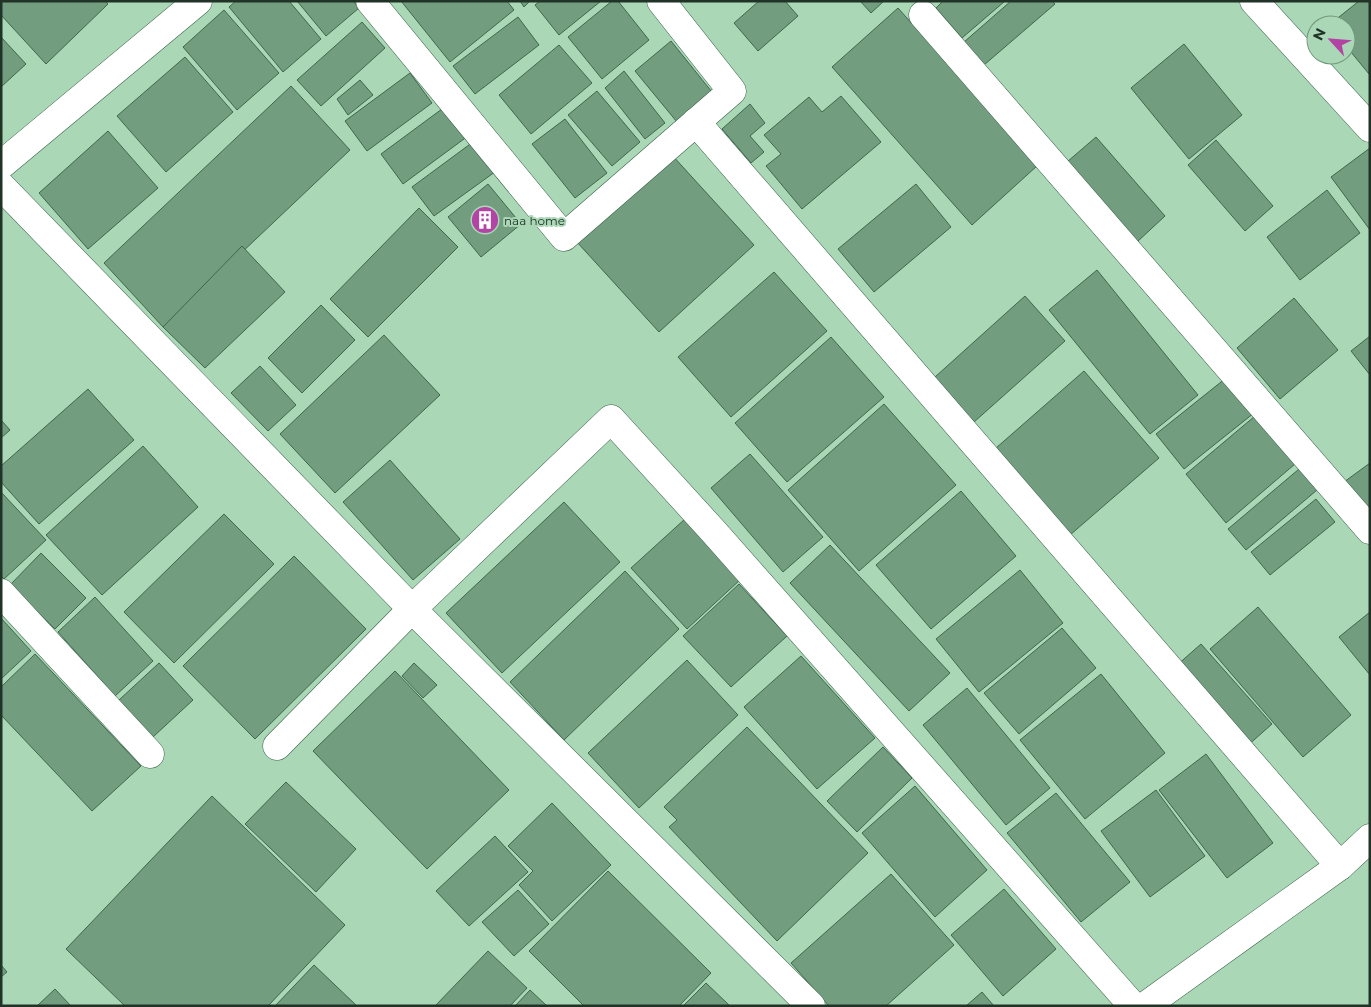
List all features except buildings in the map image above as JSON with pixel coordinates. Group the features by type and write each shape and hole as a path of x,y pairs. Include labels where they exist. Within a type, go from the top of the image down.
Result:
{"street":[{"path":"1,164 198,1"},
{"path":"370,1 564,238 732,91 661,1"},
{"path":"1254,1 1370,128"},
{"path":"923,15 1370,530"},
{"path":"696,122 1340,866"},
{"path":"1,186 412,609 811,1006"},
{"path":"277,746 412,609 611,419 721,540 1133,1006"},
{"path":"1,593 150,754"},
{"path":"1145,1006 1340,866 1370,838"}],"place":[{"name":"naa home","path":"485,220"}]}
